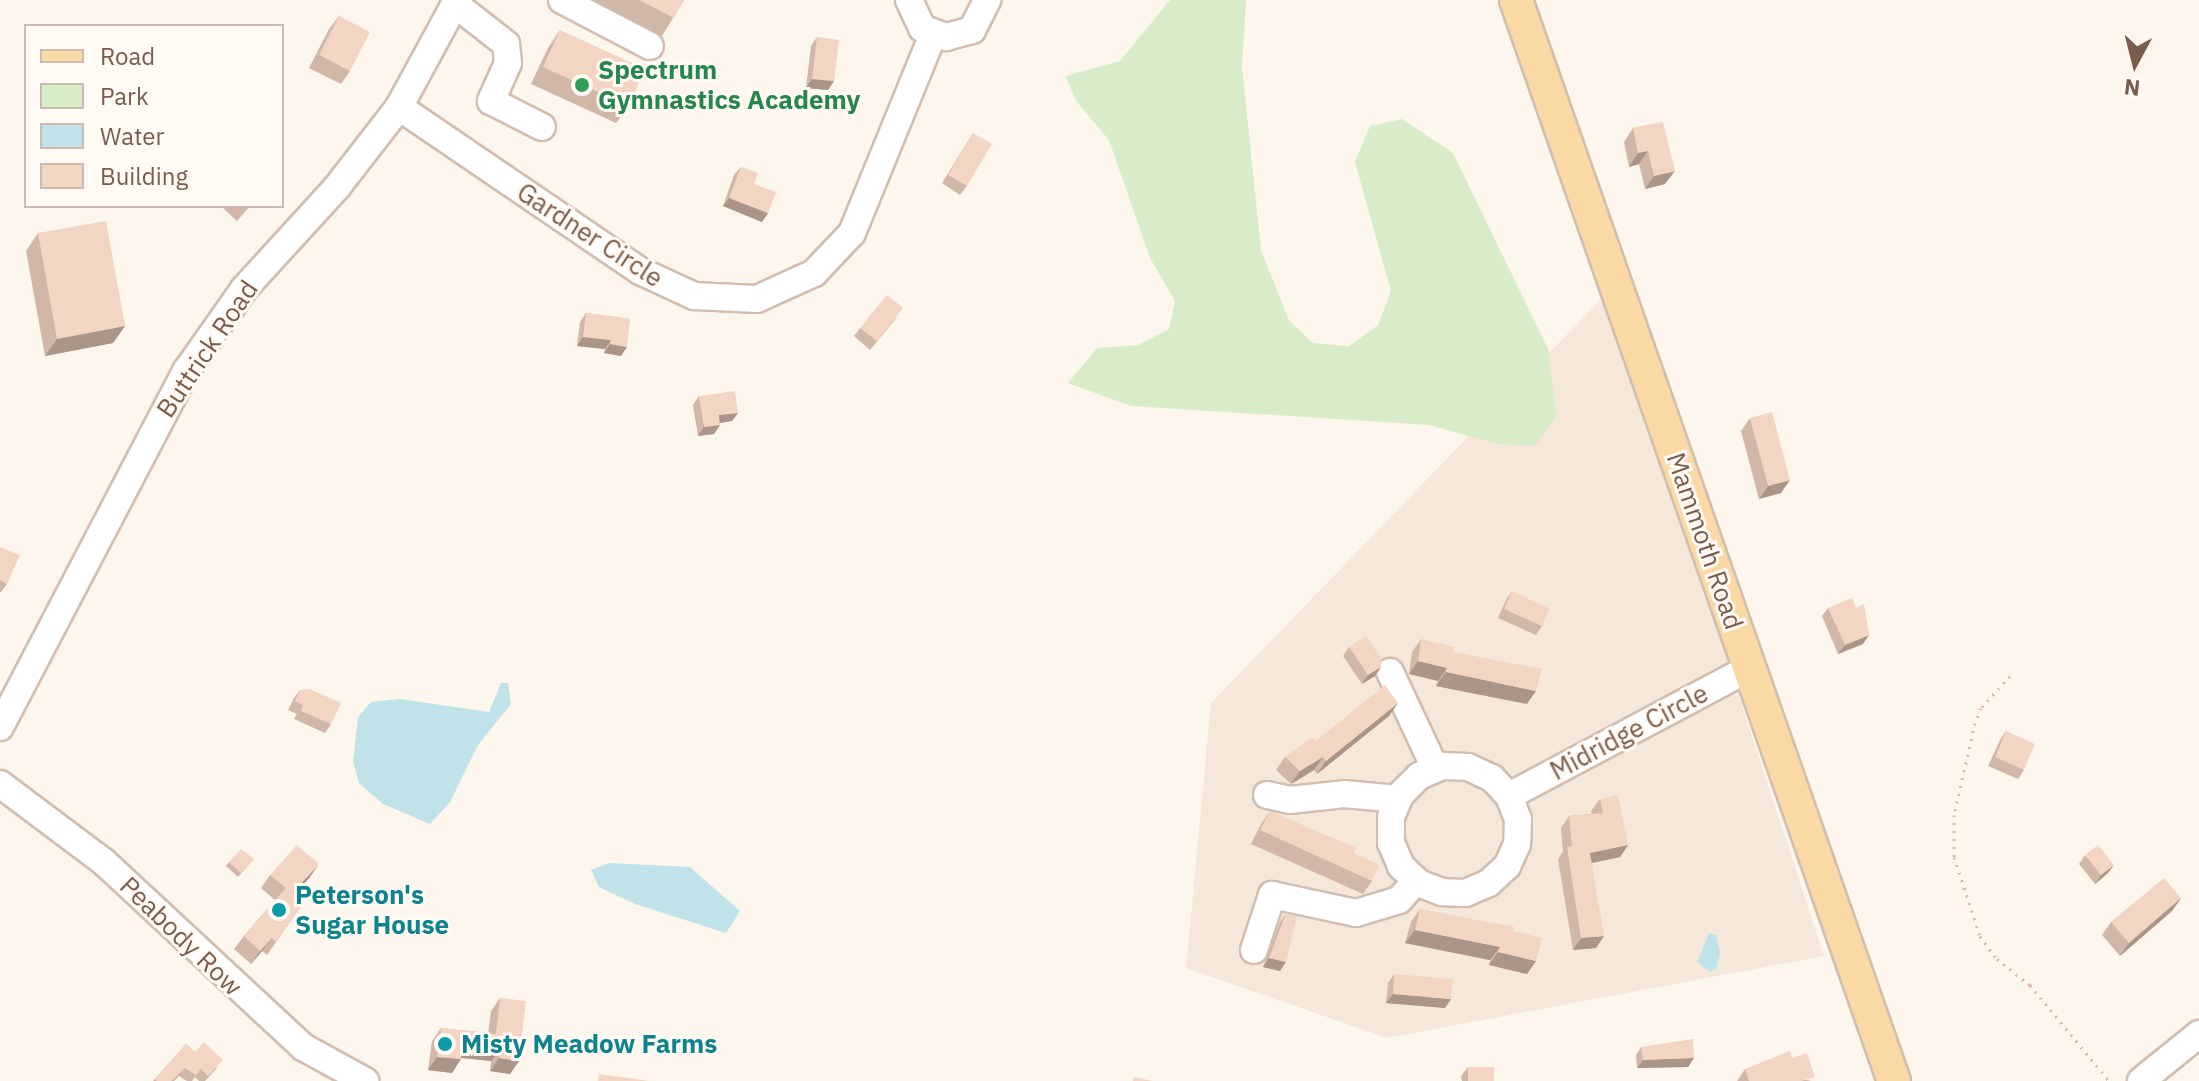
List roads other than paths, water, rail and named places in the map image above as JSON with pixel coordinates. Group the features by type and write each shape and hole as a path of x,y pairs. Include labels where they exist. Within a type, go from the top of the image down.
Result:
{"main road":[{"name":"Mammoth Road","path":"1516,0 1894,1081"}],"street":[{"path":"562,0 650,46"},
{"path":"909,0 914,18 933,35 946,37 972,30 987,0"},
{"path":"456,2 506,44 508,63 491,101 542,127"},
{"name":"Buttrick Road","path":"0,727 187,370 244,289 337,187 399,107 456,2"},
{"name":"Gardner Circle","path":"399,107 640,271 694,296 757,299 814,273 852,233 933,35"},
{"name":"Midridge Circle","path":"1509,796 1750,668"},
{"path":"1390,672 1435,768"},
{"path":"1456,765 1481,771 1509,796 1518,819 1517,844 1499,876 1478,889 1454,894 1416,881 1401,866 1391,843 1391,817 1398,799 1409,784 1435,768 1456,765"},
{"name":"Peabody Row","path":"0,784 104,862 270,1019 325,1061 365,1081"},
{"path":"1267,795 1290,800 1344,794 1398,799"},
{"path":"1254,950 1272,895 1356,913 1399,900 1416,881"},
{"path":"2141,1081 2199,1034"}],"water":[{"path":"501,683 508,683 511,704 478,745 450,802 430,824 383,804 359,783 353,762 358,717 371,702 400,699 489,712"},
{"path":"609,863 690,867 740,911 726,933 635,904 599,887 591,870"},
{"path":"1709,933 1716,935 1720,952 1717,968 1710,972 1697,962"}],"place":[{"name":"Spectrum Gymnastics Academy","path":"582,85"},
{"name":"Peterson's Sugar House","path":"279,910"},
{"name":"Misty Meadow Farms","path":"445,1044"}]}
